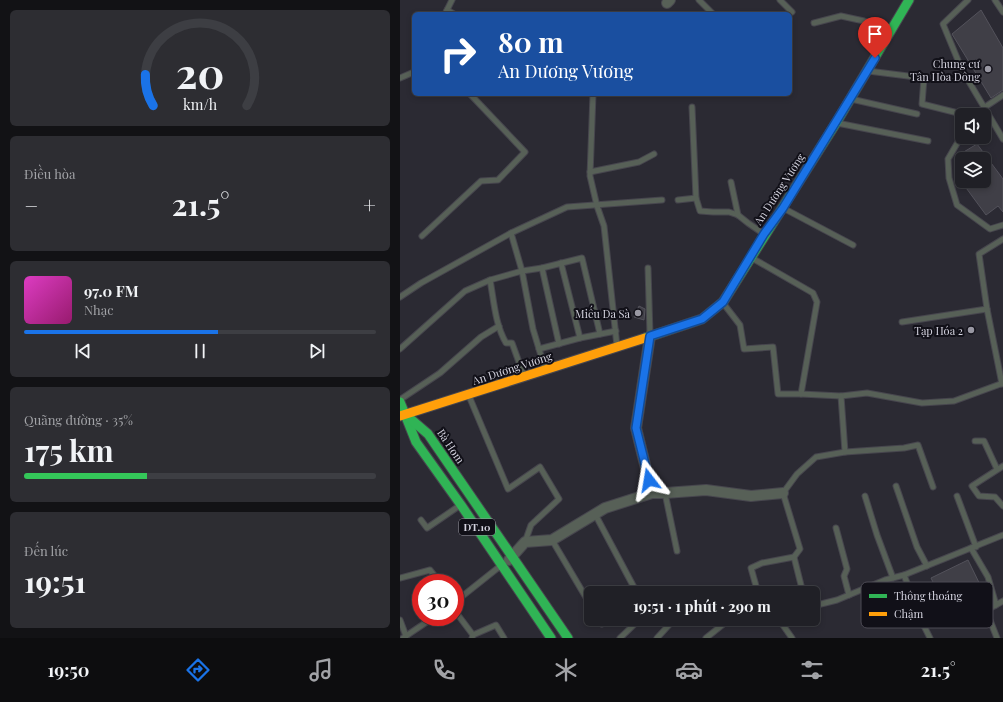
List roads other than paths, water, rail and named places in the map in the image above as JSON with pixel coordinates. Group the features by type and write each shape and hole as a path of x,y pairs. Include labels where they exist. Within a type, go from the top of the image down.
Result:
{"main road":[{"name":"An Dương Vương","path":"403,415 702,319 723,302 751,258 764,234 783,208 836,123 907,1"},
{"name":"ĐT.10","path":"400,401 403,415 416,442 461,505 551,638"},
{"name":"Bà Hom","path":"403,415 428,434 568,638"}],"street":[{"path":"650,336 636,428 652,493"},
{"path":"502,565 512,558 525,542 552,540 605,508 652,493 706,490 751,496 783,492"}],"lane":[{"path":"446,12 452,0"},
{"path":"699,0 711,12"},
{"path":"780,0 792,12"},
{"path":"968,0 943,24 962,70 1003,140"},
{"path":"995,0 1003,12"},
{"path":"814,24 841,16 864,21 891,30"},
{"path":"867,71 924,78 922,104 955,111"},
{"path":"400,78 412,73"},
{"path":"985,107 1003,95"},
{"path":"422,236 481,181 498,180 525,152 472,96"},
{"path":"593,96 590,176 597,206 604,226 617,347"},
{"path":"850,99 917,114"},
{"path":"692,107 696,198 700,211 729,212 738,215 748,224 764,234"},
{"path":"836,123 928,141"},
{"path":"957,144 948,159 949,178 957,205 990,229 1003,225"},
{"path":"590,172 639,162 654,154"},
{"path":"732,182 738,215"},
{"path":"678,200 696,198"},
{"path":"400,297 421,283 511,233 567,207 597,206 662,200"},
{"path":"783,208 852,245"},
{"path":"511,233 522,271 533,330 545,370"},
{"path":"723,302 740,325 744,349 773,347 778,394 841,396 867,393 922,402 954,401 1003,384 987,309 979,254 1003,239"},
{"path":"400,349 465,291 490,280 522,271 542,268 582,258 600,334"},
{"path":"751,258 813,293 817,302 800,394"},
{"path":"561,263 580,338"},
{"path":"542,268 560,344"},
{"path":"648,268 650,336"},
{"path":"490,280 502,336 506,343 512,343 525,377"},
{"path":"902,322 987,309"},
{"path":"400,401 440,373 481,337 499,326"},
{"path":"539,349 580,338 616,331"},
{"path":"468,395 508,489 540,467 559,499 531,525 525,542"},
{"path":"841,396 845,452"},
{"path":"975,441 984,441 997,469"},
{"path":"756,586 751,568 762,563 794,557 800,549 783,492 797,474 816,457 845,452 904,448 918,445 933,486"},
{"path":"1003,466 972,486 979,496 995,497 1003,506"},
{"path":"896,486 917,547 927,566"},
{"path":"665,493 677,551"},
{"path":"865,496 877,535 893,578"},
{"path":"957,496 974,547 989,582"},
{"path":"421,520 427,528 461,505"},
{"path":"594,514 633,586"},
{"path":"836,528 847,569 844,576 849,595"},
{"path":"883,582 904,576 1003,535"},
{"path":"552,540 584,594"},
{"path":"794,557 801,586"},
{"path":"464,595 502,565"},
{"path":"415,574 430,570 433,574"},
{"path":"400,578 412,575"},
{"path":"904,576 906,582"},
{"path":"820,604 837,600 861,590"},
{"path":"993,594 996,605"},
{"path":"993,606 1003,601"},
{"path":"400,620 405,637 421,626"},
{"path":"464,624 472,636 496,625 504,638"},
{"path":"620,638 633,626"},
{"path":"657,638 668,626"},
{"path":"706,638 721,626"},
{"path":"784,626 792,638"},
{"path":"925,628 930,638"},
{"path":"993,628 997,638"}],"place":[{"name":"Chung cư Tân Hòa Đông","path":"988,69"},
{"name":"Miếu Da Sà","path":"638,313"},
{"name":"Tạp Hóa 2","path":"971,330"}]}
